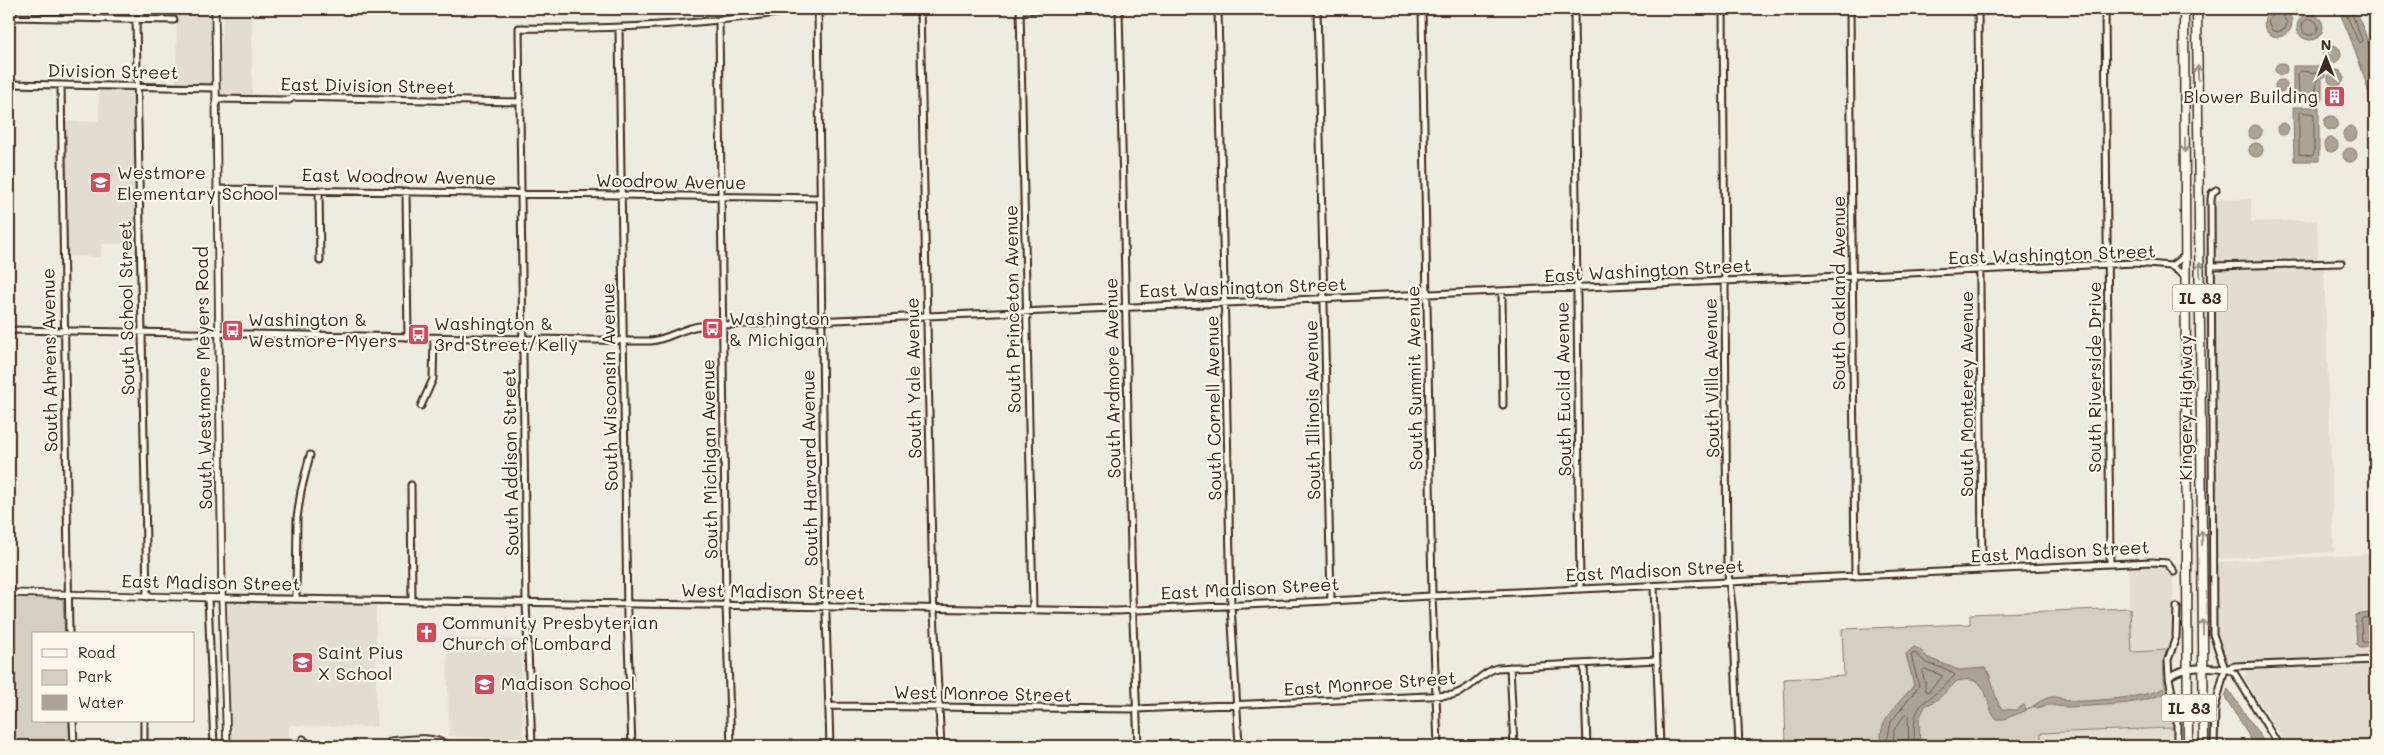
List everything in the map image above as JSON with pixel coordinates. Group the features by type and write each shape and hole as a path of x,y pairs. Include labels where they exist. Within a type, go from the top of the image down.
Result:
{"highway":[{"name":"Kingery Highway","path":"2184,9 2188,746"},
{"name":"Kingery Highway","path":"2197,9 2204,746"}],"street":[{"name":"South Westmore Meyers Road","path":"215,9 222,598 228,746"},
{"path":"619,28 719,21 804,9"},
{"name":"South Harvard Avenue","path":"818,9 825,606 830,746"},
{"name":"South Yale Avenue","path":"920,9 934,608 941,746"},
{"path":"1020,10 1069,9"},
{"name":"South Ardmore Avenue","path":"1119,9 1132,609 1138,746"},
{"name":"South Cornell Avenue","path":"1218,9 1231,605 1240,746"},
{"name":"South Illinois Avenue","path":"1317,9 1331,600"},
{"name":"South Summit Avenue","path":"1422,9 1432,596 1438,746"},
{"name":"South Euclid Avenue","path":"1574,9 1580,589"},
{"name":"South Villa Avenue","path":"1723,9 1727,566 1733,613 1738,746"},
{"name":"South Oakland Avenue","path":"1850,9 1855,577"},
{"name":"South Monterey Avenue","path":"1978,9 1982,570"},
{"name":"South Riverside Drive","path":"2105,9 2110,564"},
{"name":"South Princeton Avenue","path":"1020,10 1033,609"},
{"path":"9,17 174,20"},
{"name":"South School Street","path":"136,19 146,597"},
{"name":"South Michigan Avenue","path":"719,21 726,605 731,746"},
{"name":"South Addison Street","path":"532,746 526,602 519,28 619,28"},
{"name":"South Wisconsin Avenue","path":"619,28 627,603 632,746"},
{"name":"Division Street","path":"9,84 216,88"},
{"name":"South Ahrens Avenue","path":"61,85 69,632"},
{"name":"East Division Street","path":"216,98 520,102"},
{"name":"East Woodrow Avenue","path":"217,189 522,192"},
{"path":"319,190 320,262"},
{"path":"2214,746 2215,708 2225,669 2213,634 2211,198 2212,193 2216,190"},
{"path":"406,191 408,338"},
{"name":"Woodrow Avenue","path":"522,192 820,198"},
{"name":"East Washington Street","path":"2170,266 2185,256"},
{"path":"2211,266 2341,263"},
{"name":"East Washington Street","path":"9,330 408,338 658,340 691,327 722,325 1980,270 2135,264 2170,266 2185,276"},
{"path":"1502,291 1503,405"},
{"path":"421,406 434,379 434,338"},
{"path":"296,599 297,518 301,491 310,455"},
{"path":"411,485 412,601"},
{"name":"East Madison Street","path":"1132,609 2162,562 2170,565 2174,572"},
{"path":"1654,586 1660,746"},
{"name":"East Madison Street","path":"9,593 68,596 412,601"},
{"path":"208,598 214,746"},
{"name":"West Madison Street","path":"412,601 1132,609"},
{"path":"2177,607 2176,637 2168,660 2169,678 2177,717 2178,746"},
{"name":"East Monroe Street","path":"1136,709 1236,706 1460,694 1471,688 1493,669 1657,660"},
{"path":"2169,678 2178,670 2189,669 2225,669 2235,666 2375,660"},
{"path":"1584,664 1587,746"},
{"path":"1510,667 1514,746"},
{"path":"2225,669 2236,674 2279,746"},
{"name":"West Monroe Street","path":"829,706 1136,709"},
{"path":"73,722 74,746"},
{"path":"144,722 144,746"},
{"path":"303,739 310,746"},
{"path":"391,744 433,739 449,746"}],"shaded area":[{"path":"177,12 211,12 212,91 176,89"},
{"path":"223,16 252,16 252,102 218,101"},
{"name":"Westmore Elementary School","path":"99,87 136,88 138,244 101,244 101,257 65,256 64,122 99,121"},
{"path":"2251,199 2251,222 2317,220 2318,260 2213,265 2214,200"},
{"path":"2324,266 2334,552 2216,559 2213,268"},
{"path":"2375,554 2375,657 2237,663 2227,666 2215,632 2216,562"},
{"path":"2163,565 2168,567 2173,574 2175,631 2172,642 2167,650 2131,652 2128,566"},
{"name":"Saint Pius X School","path":"225,601 376,602 376,727 289,725 289,746 231,746"},
{"name":"Madison School","path":"447,638 521,640 523,739 449,736"},
{"path":"2375,664 2375,746 2287,746 2244,678 2247,670"},
{"path":"2173,727 2174,746 2041,746 2041,733 2170,729"}],"green space":[{"path":"9,596 58,597 63,600 65,632 32,632 32,722 69,722 70,743 9,742"},
{"path":"2130,608 2132,652 2167,650 2164,663 2164,677 2174,713 2172,728 2041,733 2041,746 1786,746 1784,679 1844,676 1842,629 1970,624 1970,614"}],"water":[{"path":"2278,9 2288,13 2292,23 2288,33 2278,37 2268,33 2264,23 2268,13"},
{"path":"2338,9 2354,9 2367,37 2373,63 2375,121 2369,92 2360,64"},
{"path":"2310,14 2319,18 2323,27 2319,36 2310,40 2301,36 2297,27 2301,18"},
{"path":"2332,45 2338,48 2341,54 2338,60 2332,63 2326,60 2323,54 2326,48"},
{"path":"2279,63 2283,63 2287,69 2283,75 2279,75 2275,71 2275,67"},
{"path":"2293,66 2325,66 2325,77 2322,78 2322,102 2293,102"},
{"path":"2336,70 2342,72 2344,78 2342,84 2336,86 2330,84 2328,78 2330,72"},
{"path":"2279,80 2283,80 2287,86 2283,92 2279,92 2275,88 2275,84"},
{"path":"2293,107 2319,107 2319,161 2294,161"},
{"path":"2328,116 2334,116 2338,123 2334,130 2328,130 2324,126 2324,120"},
{"path":"2281,123 2285,123 2289,129 2285,135 2281,135 2277,131 2277,127"},
{"path":"2252,125 2258,125 2262,132 2258,139 2252,139 2248,135 2248,129"},
{"path":"2350,127 2355,129 2357,134 2355,139 2350,141 2345,139 2343,134 2345,129"},
{"path":"2328,138 2334,138 2338,145 2334,152 2328,152 2324,148 2324,142"},
{"path":"2253,143 2259,143 2263,150 2259,157 2253,157 2249,153 2249,147"},
{"path":"2347,148 2353,148 2357,155 2353,162 2347,162 2343,158 2343,152"},
{"path":"2375,612 2375,647 2360,648 2357,645 2355,615"},
{"path":"1914,647 1919,649 1928,658 1959,670 1985,668 1990,676 1996,699 2002,709 2016,710 2024,705 2025,711 2004,719 1996,719 1992,713 1985,691 1976,681 1957,681 1937,700 1925,706 1919,719 1920,746 1883,746 1881,737 1886,721 1891,712 1914,685 1906,654"},
{"path":"2163,688 2165,693 2130,703 2068,707 2051,705 2038,708 2033,706 2049,697 2070,701 2104,700 2146,694"},
{"path":"2228,689 2267,746 2255,746 2225,697"}],"waterway":[{"path":"2024,710 2035,706"},
{"path":"1874,746 1883,744"}],"place":[{"name":"Blower Building","path":"2334,97"},
{"name":"Westmore Elementary School","path":"101,183"},
{"name":"Washington & Michigan","path":"713,329"},
{"name":"Washington & Westmore-Myers","path":"232,330"},
{"name":"Washington & 3rd Street/Kelly","path":"418,334"},
{"name":"Community Presbyterian Church of Lombard","path":"426,633"},
{"name":"Saint Pius X School","path":"302,663"},
{"name":"Madison School","path":"485,684"}]}
